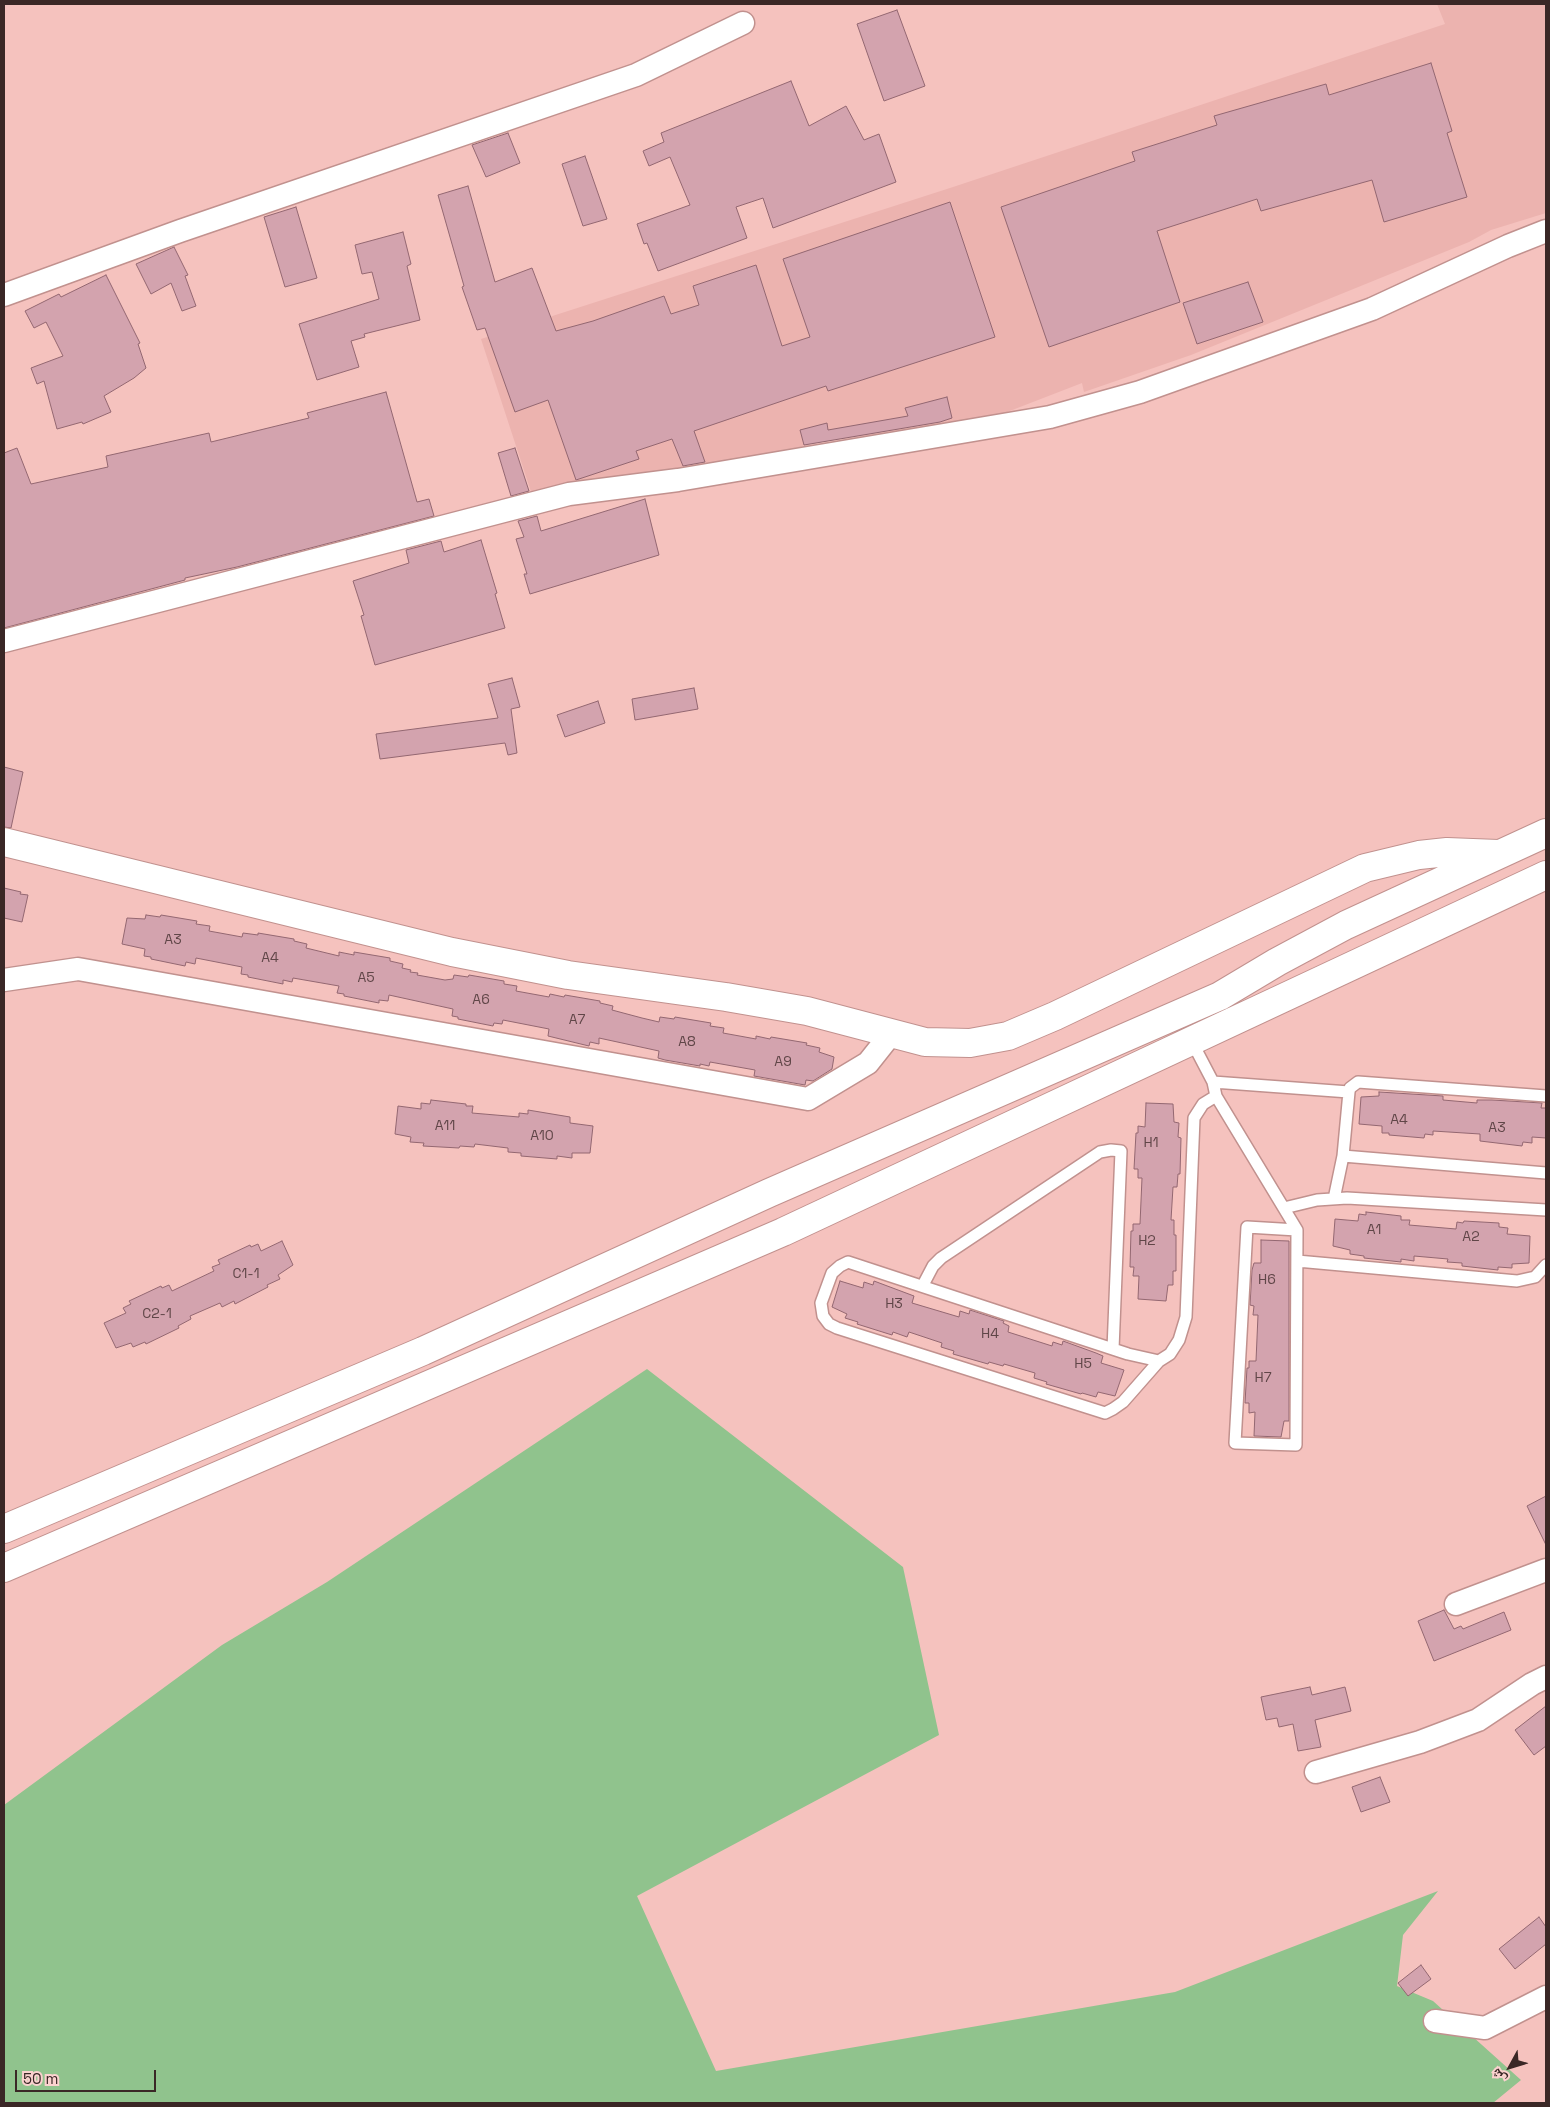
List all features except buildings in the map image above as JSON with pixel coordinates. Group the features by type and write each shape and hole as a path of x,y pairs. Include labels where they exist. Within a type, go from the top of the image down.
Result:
{"main road":[{"path":"4,1529 423,1351 778,1189 1220,996 1277,962 1346,925 1502,855 1546,833"},
{"path":"4,842 452,952 568,975 726,996 807,1011 925,1042 970,1043 1008,1036 1055,1016 1365,868 1392,860 1437,853 1475,852 1502,855"},
{"path":"4,1568 783,1232 1546,875"},
{"path":"1277,962 1292,993"}],"street":[{"path":"4,295 190,228 636,76 743,22"},
{"path":"4,642 569,494 678,480 1050,417 1140,392 1372,310 1508,246 1546,231"},
{"path":"4,980 78,970 808,1099 868,1063 891,1034"},
{"path":"1456,1604 1546,1570"},
{"path":"1316,1772 1420,1742 1478,1720 1532,1684 1546,1677"},
{"path":"1436,2021 1486,2028 1546,1997"}],"lane":[{"path":"1191,1040 1213,1082 1216,1096 1297,1230 1296,1444 1235,1443 1247,1228 1297,1230"},
{"path":"1334,1199 1343,1156 1349,1092 1353,1085 1362,1081 1546,1096"},
{"path":"1213,1082 1349,1092"},
{"path":"1159,1361 1113,1349 923,1285 848,1262 832,1273 821,1303 823,1316 829,1324 837,1328 1105,1413 1122,1402 1159,1361 1170,1354 1180,1340 1186,1317 1194,1118 1203,1104 1216,1096"},
{"path":"923,1285 933,1266 941,1258 1100,1152 1121,1151 1113,1349"},
{"path":"1343,1156 1546,1173"},
{"path":"1284,1208 1334,1199 1546,1210"},
{"path":"1297,1261 1517,1282 1535,1277 1546,1265"}],"shaded area":[{"path":"1437,4 1546,4 1546,213 1491,230 1469,242 1191,355 1084,392 1082,383 989,419 822,442 536,507 481,339 950,188 1445,24"}],"green space":[{"path":"647,1369 903,1567 939,1735 637,1896 716,2071 1175,1992 1438,1891 1403,1935 1397,1986 1433,2001 1521,2080 1493,2103 4,2103 4,1805 222,1645 327,1582"}]}
